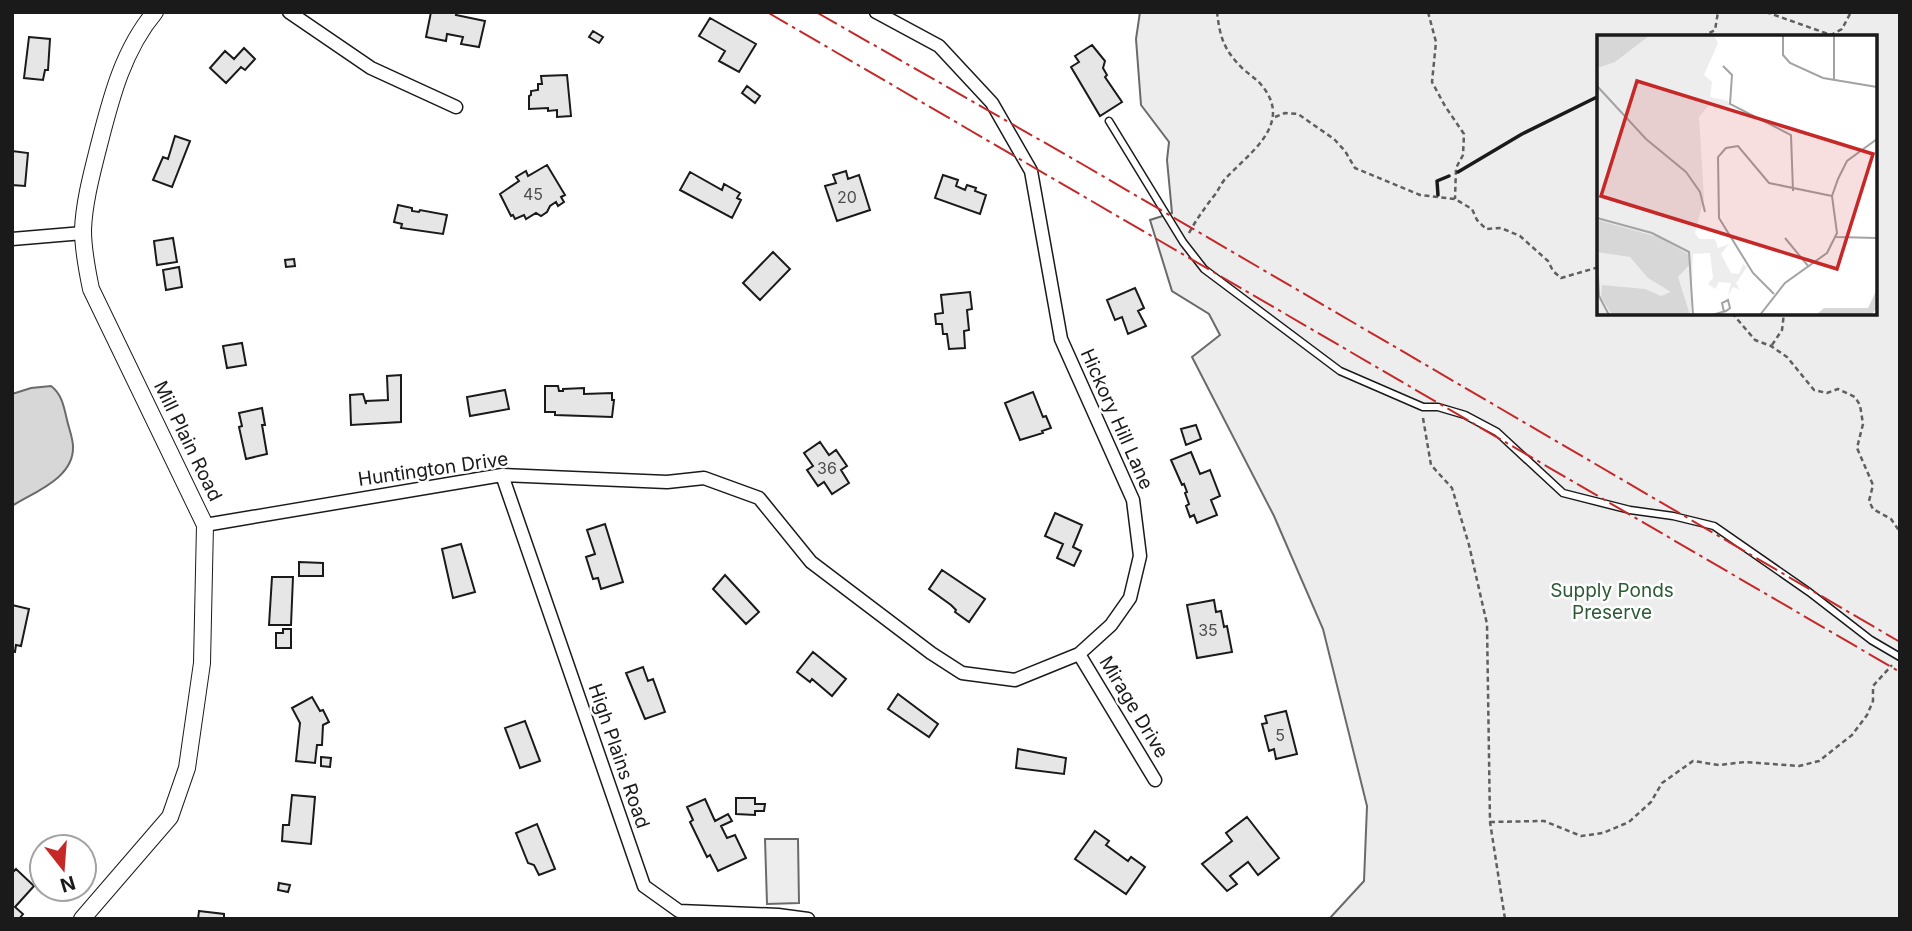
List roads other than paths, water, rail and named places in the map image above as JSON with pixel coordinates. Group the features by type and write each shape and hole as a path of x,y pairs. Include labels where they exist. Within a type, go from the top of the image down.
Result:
{"street":[{"name":"Mill Plain Road","path":"82,919 170,817 187,768 202,663 205,525 91,289 85,262 85,207 112,94 125,58 155,12"},
{"path":"289,12 371,68 456,107"},
{"name":"Hickory Hill Lane","path":"667,482 704,478 759,498 811,562 931,653 962,673 1015,680 1079,654 1111,625 1130,598 1140,556 1133,500 1061,339 1031,171 992,103 939,46 876,12"},
{"path":"12,239 83,233"},
{"name":"Huntington Drive","path":"205,525 502,475 667,482"},
{"name":"High Plains Road","path":"502,475 644,886 679,911 778,915 808,919"},
{"name":"Mirage Drive","path":"1079,654 1155,780"}],"lane":[{"path":"1109,121 1183,242 1204,269 1340,371 1423,407 1438,407 1465,415 1497,432 1563,493 1714,526 1810,592 1871,640 1900,657"}],"park label":[{"name":"Supply Ponds Preserve","path":"1612,601"}]}
